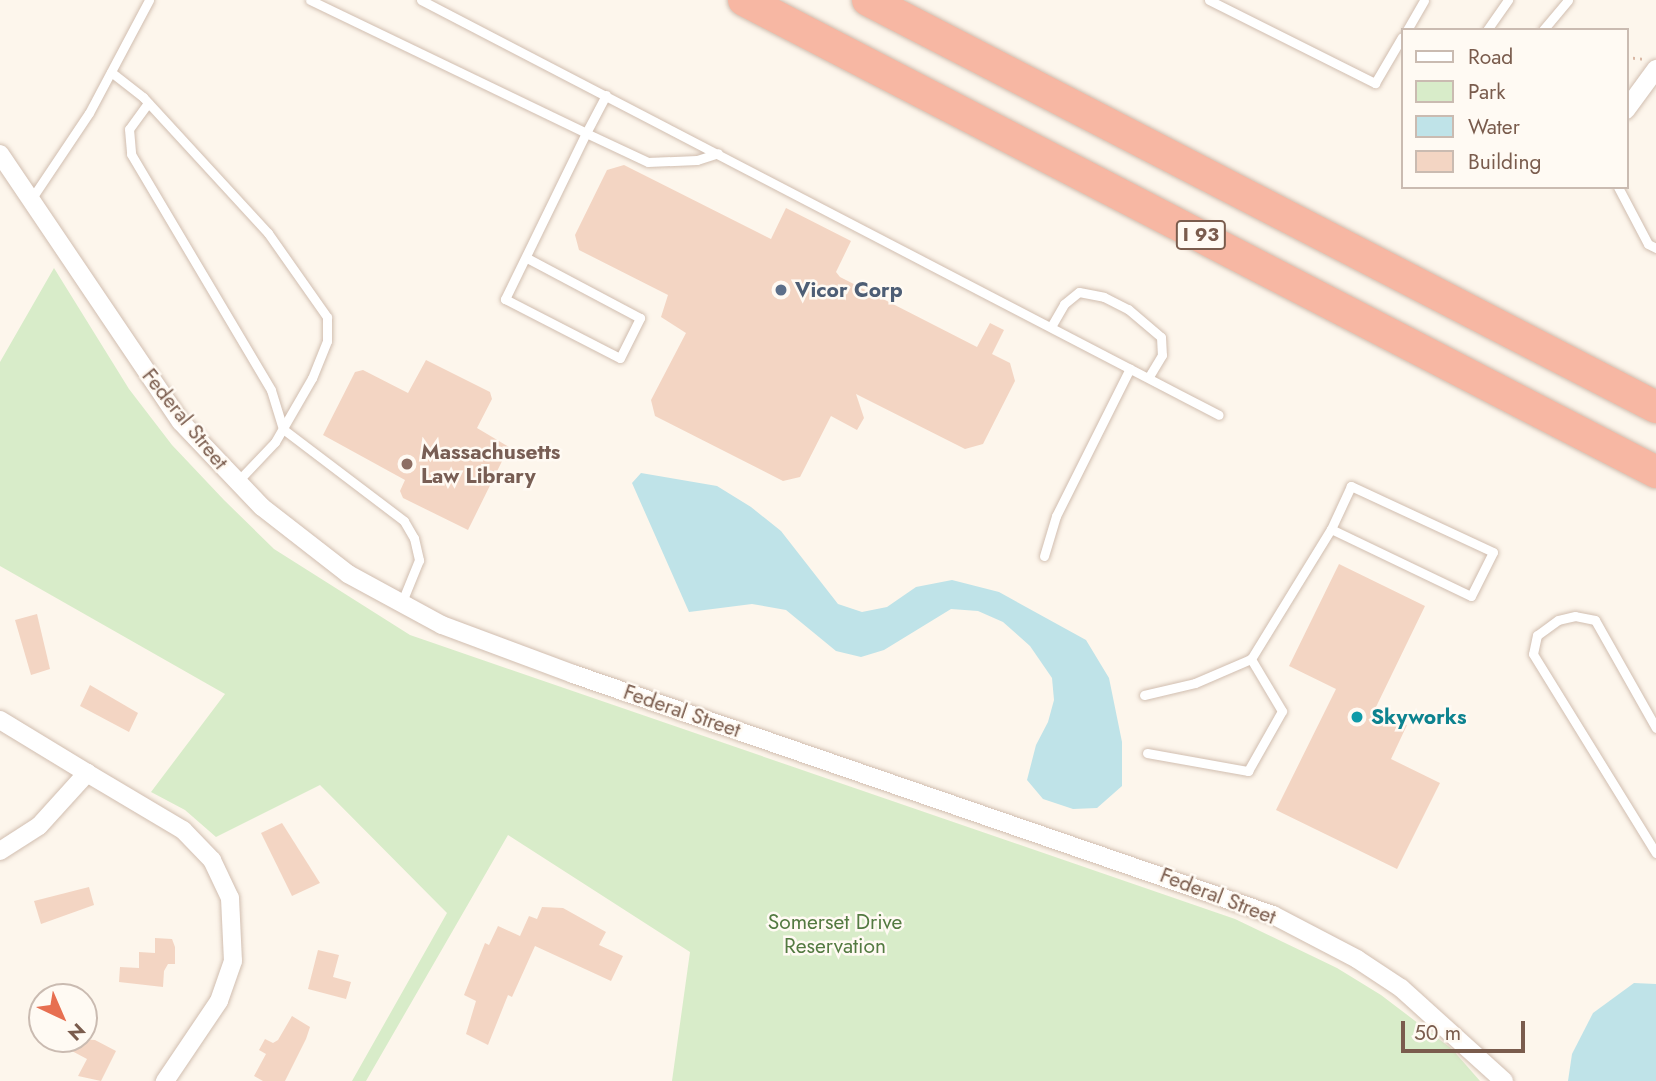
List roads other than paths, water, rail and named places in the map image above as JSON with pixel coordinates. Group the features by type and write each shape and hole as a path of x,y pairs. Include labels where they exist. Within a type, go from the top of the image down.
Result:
{"highway":[{"name":"I 93","path":"744,0 1656,472"},
{"name":"I 93","path":"868,0 1656,407"}],"street":[{"path":"1628,107 1656,69"},
{"name":"Federal Street","path":"0,154 32,198 148,377 237,482 301,540 348,574 442,625 573,674 1273,915 1357,959 1401,988 1504,1081"},
{"path":"0,720 191,837 212,860 230,898 236,940 228,982 165,1081"},
{"path":"0,851 39,826 87,773"}],"lane":[{"path":"32,198 111,72 149,0"},
{"path":"310,0 648,162 697,160 718,153"},
{"path":"421,0 1052,325 1219,415"},
{"path":"1209,0 1375,83 1400,40"},
{"path":"1407,28 1424,0"},
{"path":"1489,28 1508,0"},
{"path":"1545,28 1568,0"},
{"path":"111,72 148,103 268,233 327,317 327,341 317,366 283,429 237,482"},
{"path":"527,258 640,318 620,358 505,299 606,95"},
{"path":"148,103 128,129 131,154 271,390 283,429 404,521 419,560 401,604"},
{"path":"1619,189 1648,244 1656,247"},
{"path":"1052,325 1064,304 1079,292 1104,297 1128,309 1161,337 1161,355 1149,377"},
{"path":"1044,556 1056,516 1130,368"},
{"path":"1144,695 1195,683 1251,659 1331,529 1351,486 1493,552 1471,596 1331,529"},
{"path":"1656,728 1595,620 1575,616 1558,620 1537,635 1533,654 1656,853"},
{"path":"1147,752 1248,771 1282,711 1251,659"}],"water":[{"path":"641,473 717,486 751,507 781,531 838,604 862,612 887,607 916,587 952,580 999,592 1086,640 1109,678 1122,742 1122,786 1097,808 1073,809 1043,799 1027,780 1036,745 1048,722 1054,700 1052,678 1030,646 1003,622 978,611 951,609 884,650 861,657 836,651 786,610 752,604 689,612 632,483"},
{"path":"1634,983 1656,984 1656,1081 1568,1081 1572,1054 1593,1013"}],"place":[{"name":"Vicor Corp","path":"781,290"},
{"name":"Massachusetts Law Library","path":"407,464"},
{"name":"Skyworks","path":"1357,717"}],"park label":[{"name":"Somerset Drive Reservation","path":"835,934"}]}
